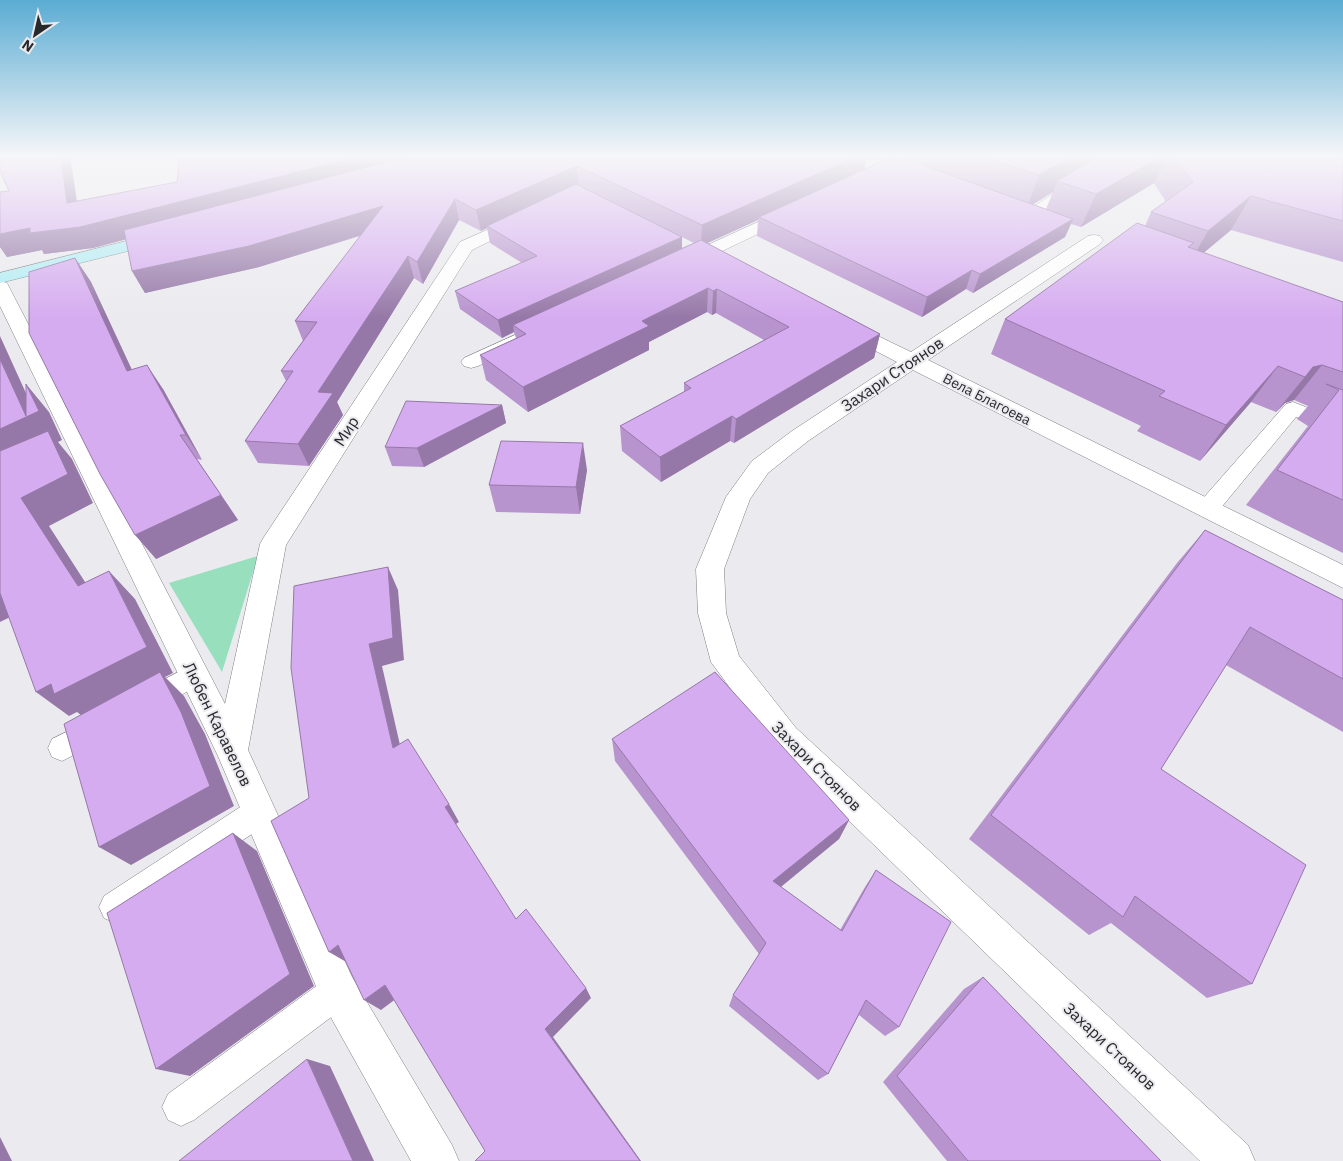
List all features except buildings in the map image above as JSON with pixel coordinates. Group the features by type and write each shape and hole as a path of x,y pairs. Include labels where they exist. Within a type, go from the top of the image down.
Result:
{"street":[{"name":"Мир","path":"232,750 273,544 466,246 542,210"},
{"path":"665,271 794,210"},
{"path":"1013,210 1044,222"},
{"path":"0,278 178,233"},
{"name":"Захари Стоянов","path":"1095,240 911,360 793,441 760,468 738,497 710,569 712,613 726,662 785,738 1232,1161"},
{"path":"674,241 727,268"},
{"name":"Любен Каравелов","path":"0,287 70,448 194,675 232,750 338,992 436,1161"},
{"name":"Вела Благоева","path":"823,316 1343,578"},
{"path":"471,362 532,333"}],"lane":[{"path":"1028,216 1037,210"},
{"path":"1207,509 1292,408 1343,429"},
{"path":"62,748 194,675"},
{"path":"114,907 259,812"},
{"path":"181,1107 338,992"}],"green space":[{"path":"258,556 222,672 169,583"}]}
